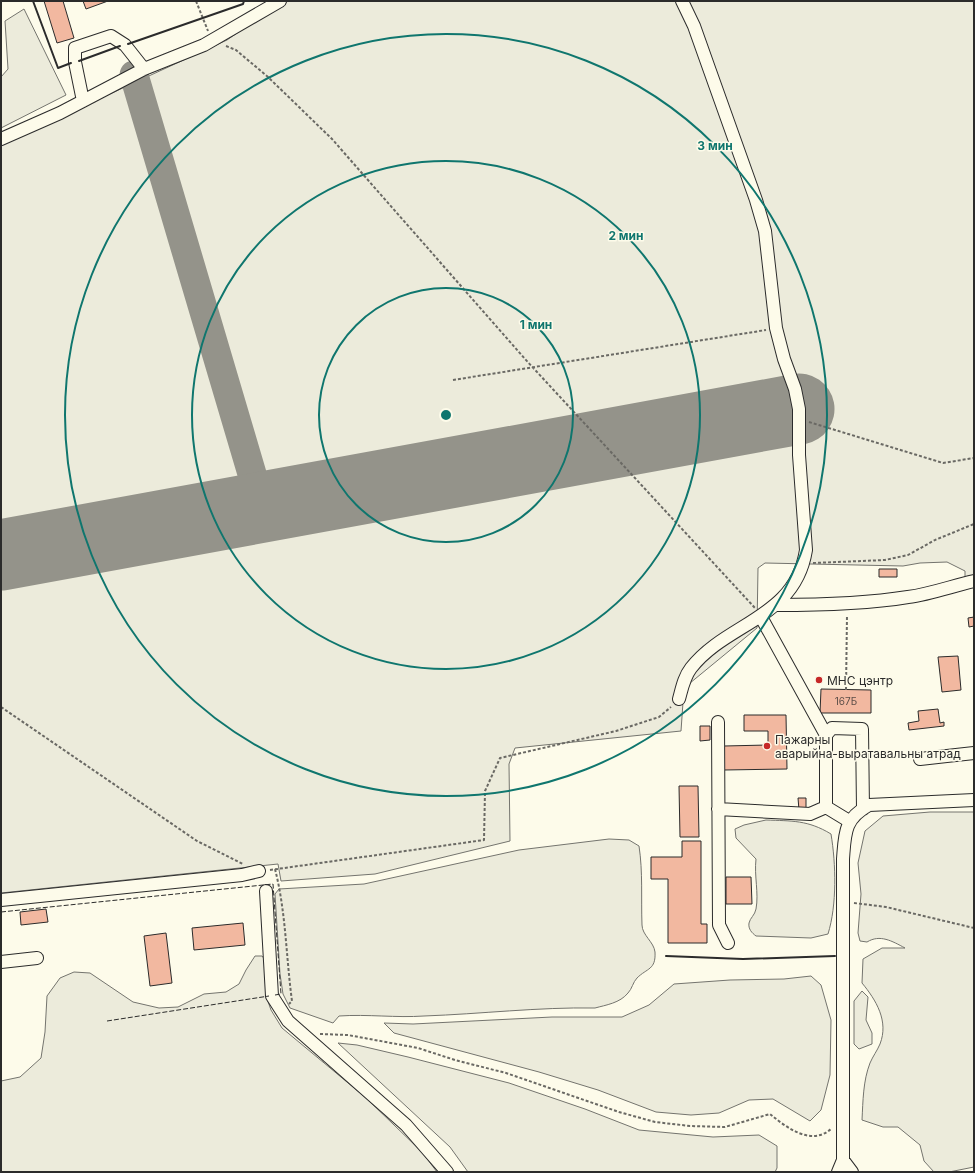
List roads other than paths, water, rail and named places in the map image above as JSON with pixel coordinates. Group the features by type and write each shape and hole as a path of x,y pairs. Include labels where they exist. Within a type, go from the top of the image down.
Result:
{"street":[{"path":"1,139 83,101 144,69 204,45 280,1"},
{"path":"679,699 683,683 691,668 705,654 724,640 761,617 776,605 793,585 804,563 806,550 799,455 799,419 795,389 784,359 776,328 765,231 706,58 694,26 682,1"},
{"path":"83,101 75,62 75,48 111,36 125,45 144,69"},
{"path":"776,605 847,602 907,597 941,591 974,581"},
{"path":"761,617 826,735 826,806"},
{"path":"718,722 719,925 728,943"},
{"path":"826,735 832,728 862,729 862,809"},
{"path":"920,758 974,753"},
{"path":"838,1172 844,1160 843,859 845,836 849,822 856,812 870,805 974,800"},
{"path":"718,809 810,814 826,806"},
{"path":"826,806 849,822"},
{"path":"1,900 242,875 259,871"},
{"path":"266,890 272,996 296,1030 406,1125 447,1172"},
{"path":"1,962 37,958"},
{"path":"844,1160 852,1172"}],"place":[{"name":"МНС цэнтр","path":"819,680"},
{"name":"Пажарны аварыйна-выратавальны атрад","path":"767,746"}]}
